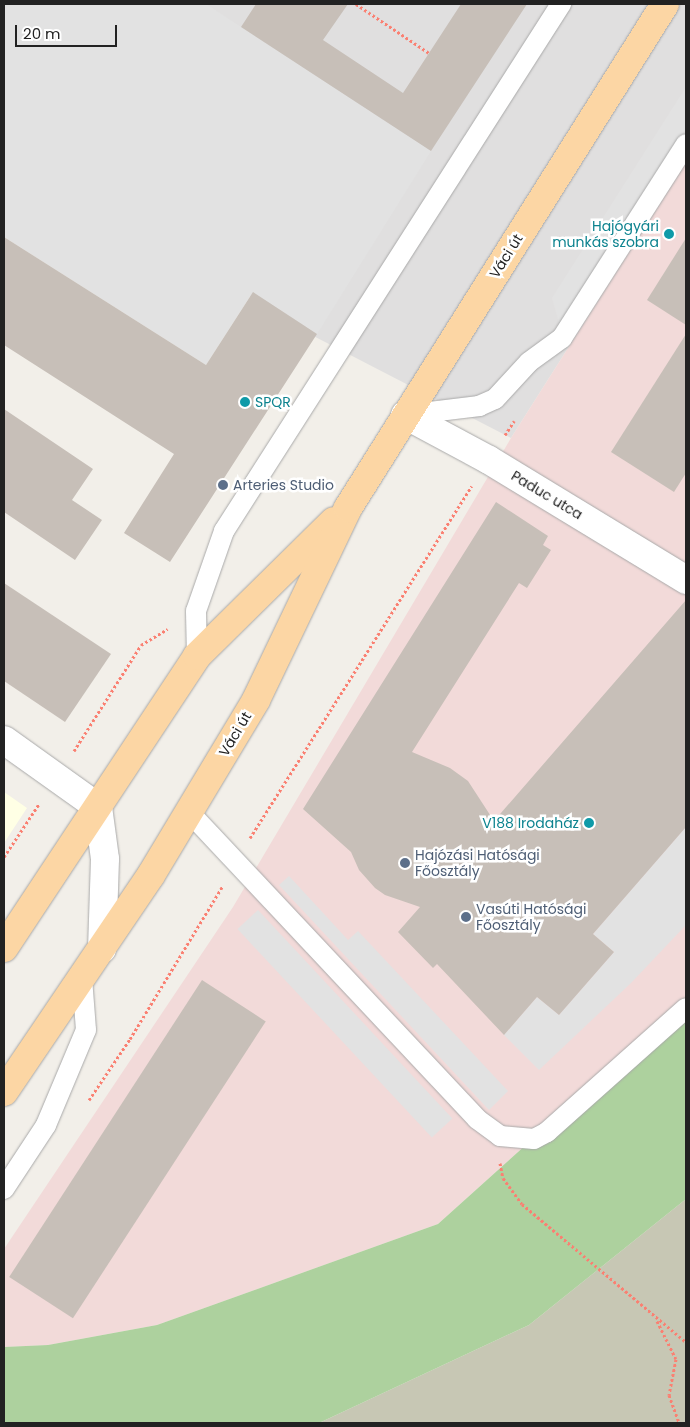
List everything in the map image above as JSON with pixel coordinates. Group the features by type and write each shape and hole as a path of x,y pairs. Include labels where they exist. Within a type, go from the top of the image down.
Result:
{"main road":[{"name":"Váci út","path":"4,1092 102,949 256,700 348,508 665,4"},
{"name":"Váci út","path":"4,948 197,656 348,508"}],"street":[{"name":"Paduc utca","path":"406,415 489,460 686,580"},
{"path":"4,740 98,806 105,859 102,949"}],"lane":[{"path":"197,656 196,611 224,531 561,4"},
{"path":"406,415 479,406 495,399 529,362 562,338 686,144"},
{"path":"188,811 476,1119 500,1136 534,1139 547,1132 686,1008"},
{"path":"4,1189 46,1125 86,1030 82,978"}],"path":[{"path":"356,4 429,52"},
{"path":"46,1125 86,1103 130,1039 236,863 262,814 515,419"},
{"path":"500,1136 503,1178 522,1204 686,1342"},
{"path":"656,1318 676,1359 669,1394 679,1423"}],"shaded area":[{"path":"4,4 686,4 686,162 511,438 296,327 4,136"},
{"path":"4,4 206,4 431,151 317,334 253,292 206,365 4,237"},
{"path":"686,87 686,129 560,326 552,298"},
{"path":"686,162 686,1001 438,1224 157,1325 48,1345 4,1347 4,1249 233,907 511,438"},
{"path":"4,792 27,808 4,843"},
{"path":"686,827 686,925 631,983 539,1070 504,1035 537,997 559,1015 614,952 593,934"},
{"path":"289,876 348,940 358,931 508,1091 489,1110 279,885"},
{"path":"258,910 452,1118 432,1138 238,929"},
{"path":"686,1199 686,1423 319,1423 529,1325"}],"green space":[{"path":"686,1001 686,1199 529,1325 319,1423 4,1423 4,1347 48,1345 157,1325 438,1224"}],"building":[{"path":"256,4 348,4 323,40 403,93 461,4 527,4 431,151 241,27"},
{"path":"4,237 206,365 253,292 317,334 170,562 124,533 174,454 4,345"},
{"path":"686,238 686,325 647,300"},
{"path":"686,334 686,473 674,492 611,452"},
{"path":"4,409 93,469 72,500 102,520 75,560 4,512"},
{"name":"V188 Irodaház","path":"496,502 548,536 543,545 551,550 527,588 519,583 412,752 450,768 468,781 494,821 686,600 686,827 593,934 614,952 559,1015 537,997 504,1035 437,964 433,968 398,932 420,907 385,895 375,888 359,870 351,852 303,809"},
{"path":"4,583 111,654 65,722 4,681"},
{"path":"202,980 266,1021 73,1318 9,1277"}],"place":[{"name":"Hajógyári munkás szobra","path":"669,234"},
{"name":"SPQR","path":"245,402"},
{"name":"Arteries Studio","path":"223,485"},
{"name":"V188 Irodaház","path":"589,823"},
{"name":"Hajózási Hatósági Főosztály","path":"405,863"},
{"name":"Vasúti Hatósági Főosztály","path":"466,917"}]}
